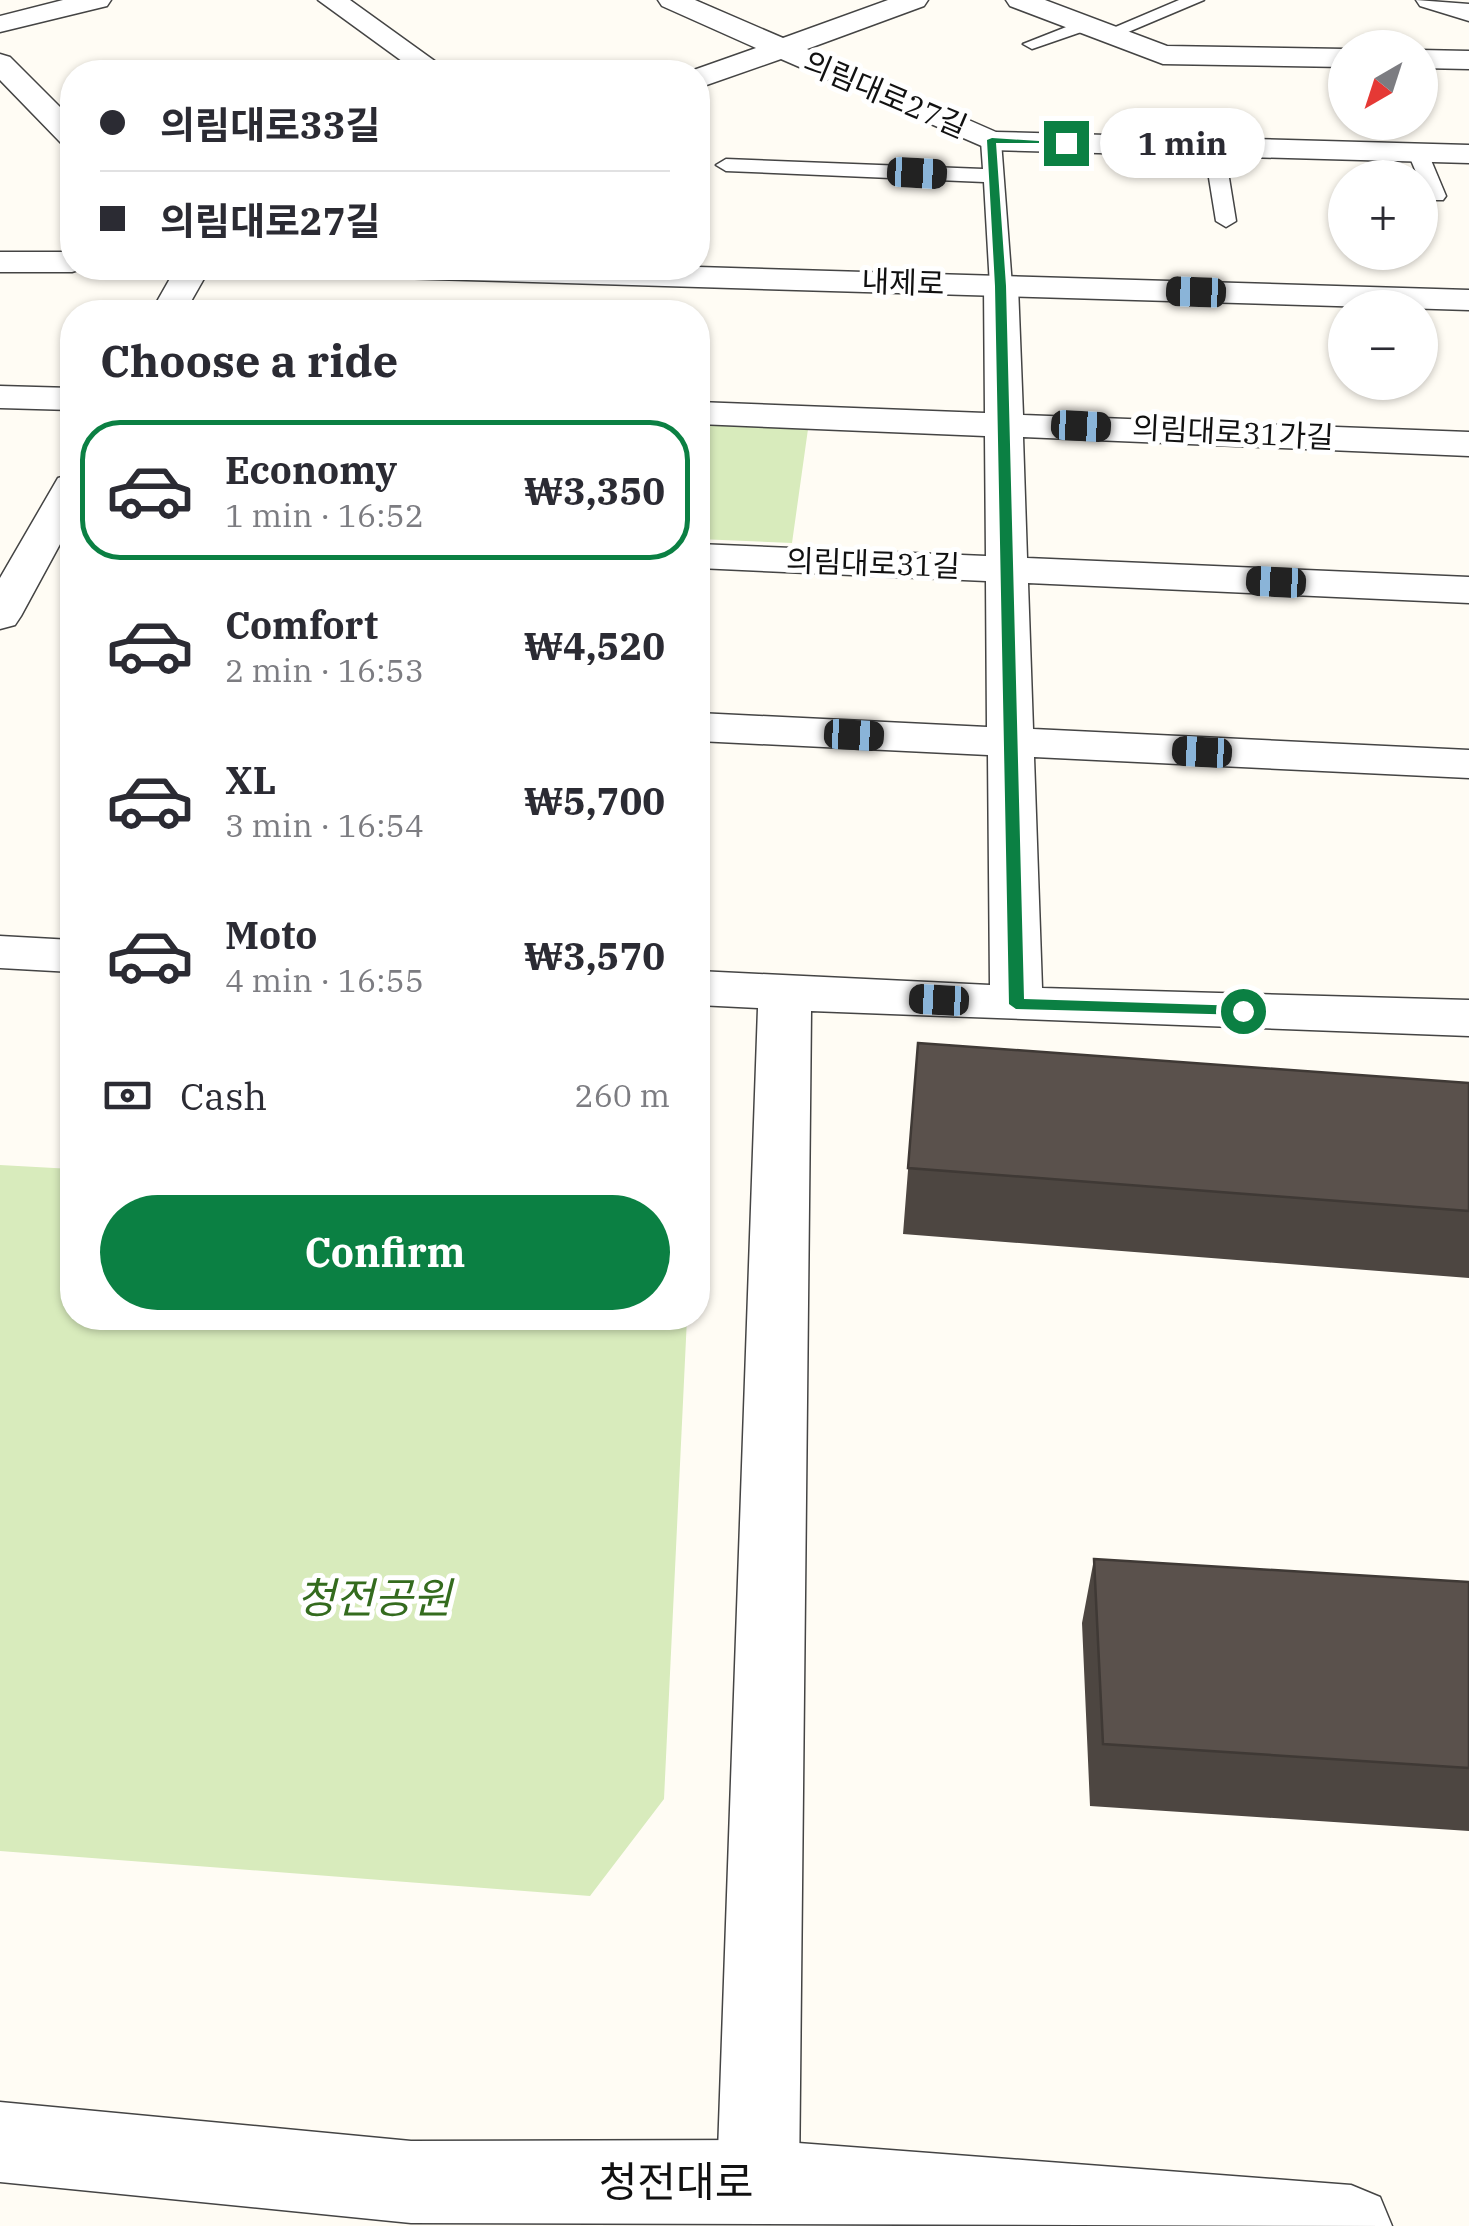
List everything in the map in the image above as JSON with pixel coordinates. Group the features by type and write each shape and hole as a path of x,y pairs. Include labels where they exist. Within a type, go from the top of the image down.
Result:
{"street":[{"path":"0,24 97,0"},
{"path":"332,0 419,60"},
{"name":"의림대로27길","path":"672,0 992,140 1469,154"},
{"path":"710,76 914,0"},
{"path":"1020,0 1162,55 1328,58"},
{"path":"1430,0 1469,13"},
{"path":"1438,59 1469,60"},
{"path":"0,63 60,124"},
{"path":"0,262 60,262"},
{"name":"내제로","path":"710,277 1469,300"},
{"path":"1000,286 1016,1004"},
{"path":"0,396 60,399"},
{"name":"의림대로31가길","path":"710,413 1469,444"},
{"path":"0,524 60,526"},
{"path":"0,616 60,527"},
{"name":"의림대로31길","path":"710,557 1469,590"},
{"path":"710,728 1469,764"},
{"path":"0,952 60,955"},
{"path":"710,989 1016,1004 1469,1018"},
{"path":"758,2181 784,992"},
{"name":"청전대로","path":"0,2142 411,2182 758,2181 1352,2226"}],"lane":[{"path":"1032,44 1096,30 1195,0"},
{"path":"992,140 1000,286"},
{"path":"1214,147 1226,221"},
{"path":"1418,153 1421,160"},
{"name":"의림대로27길","path":"726,165 994,176"}],"green space":[{"path":"710,418 809,422 792,543 710,540"},
{"name":"청전공원","path":"0,1165 60,1168 60,1330 686,1330 664,1799 590,1896 0,1851"}],"building":[{"path":"918,1043 1469,1083 1469,1211 908,1168"},
{"path":"1094,1559 1469,1582 1469,1768 1103,1744"}],"route":[{"path":"1066,143 992,140 1000,286 1016,1004 1243,1011"}]}
